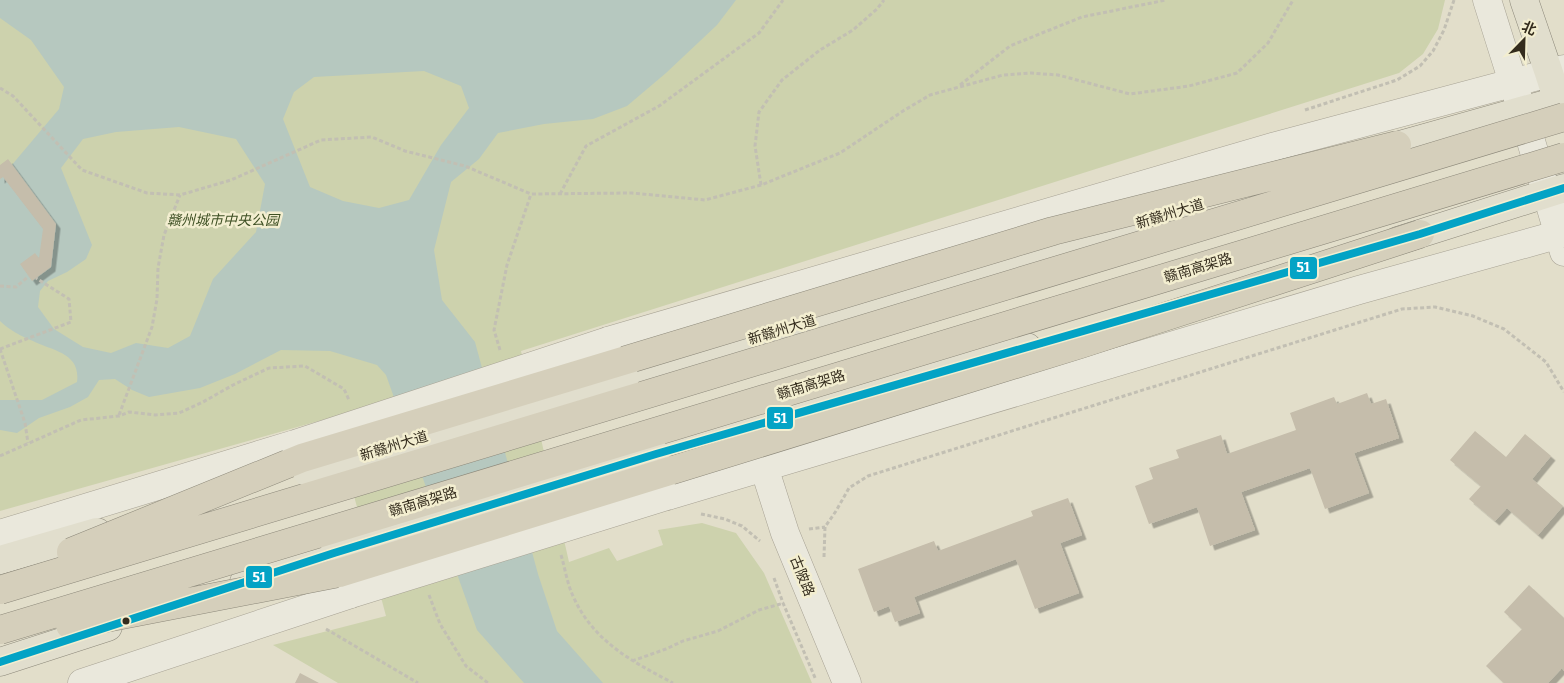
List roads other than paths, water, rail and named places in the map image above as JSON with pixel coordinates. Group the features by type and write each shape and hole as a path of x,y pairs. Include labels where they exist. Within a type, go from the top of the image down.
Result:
{"highway":[{"path":"0,590 1563,110"},
{"path":"0,581 302,458 1053,231 1398,145"},
{"name":"赣南高架路","path":"0,630 1564,157"},
{"path":"0,639 339,573 1071,347 1420,234"}],"main road":[{"path":"1524,0 1557,71 1563,110"},
{"name":"新赣州大道","path":"0,560 625,378 1398,145 1522,111 1563,110"},
{"path":"0,662 334,553 656,454 1420,234 1555,191"}],"street":[{"path":"82,683 351,594 667,496 1350,293 1562,240 1555,191 1522,111 1487,0"},
{"path":"0,534 295,444 608,341 1276,146 1557,71"},
{"name":"古陂路","path":"764,467 784,534 847,683"}],"park label":[{"name":"赣州城市中央公园","path":"223,220"}]}
